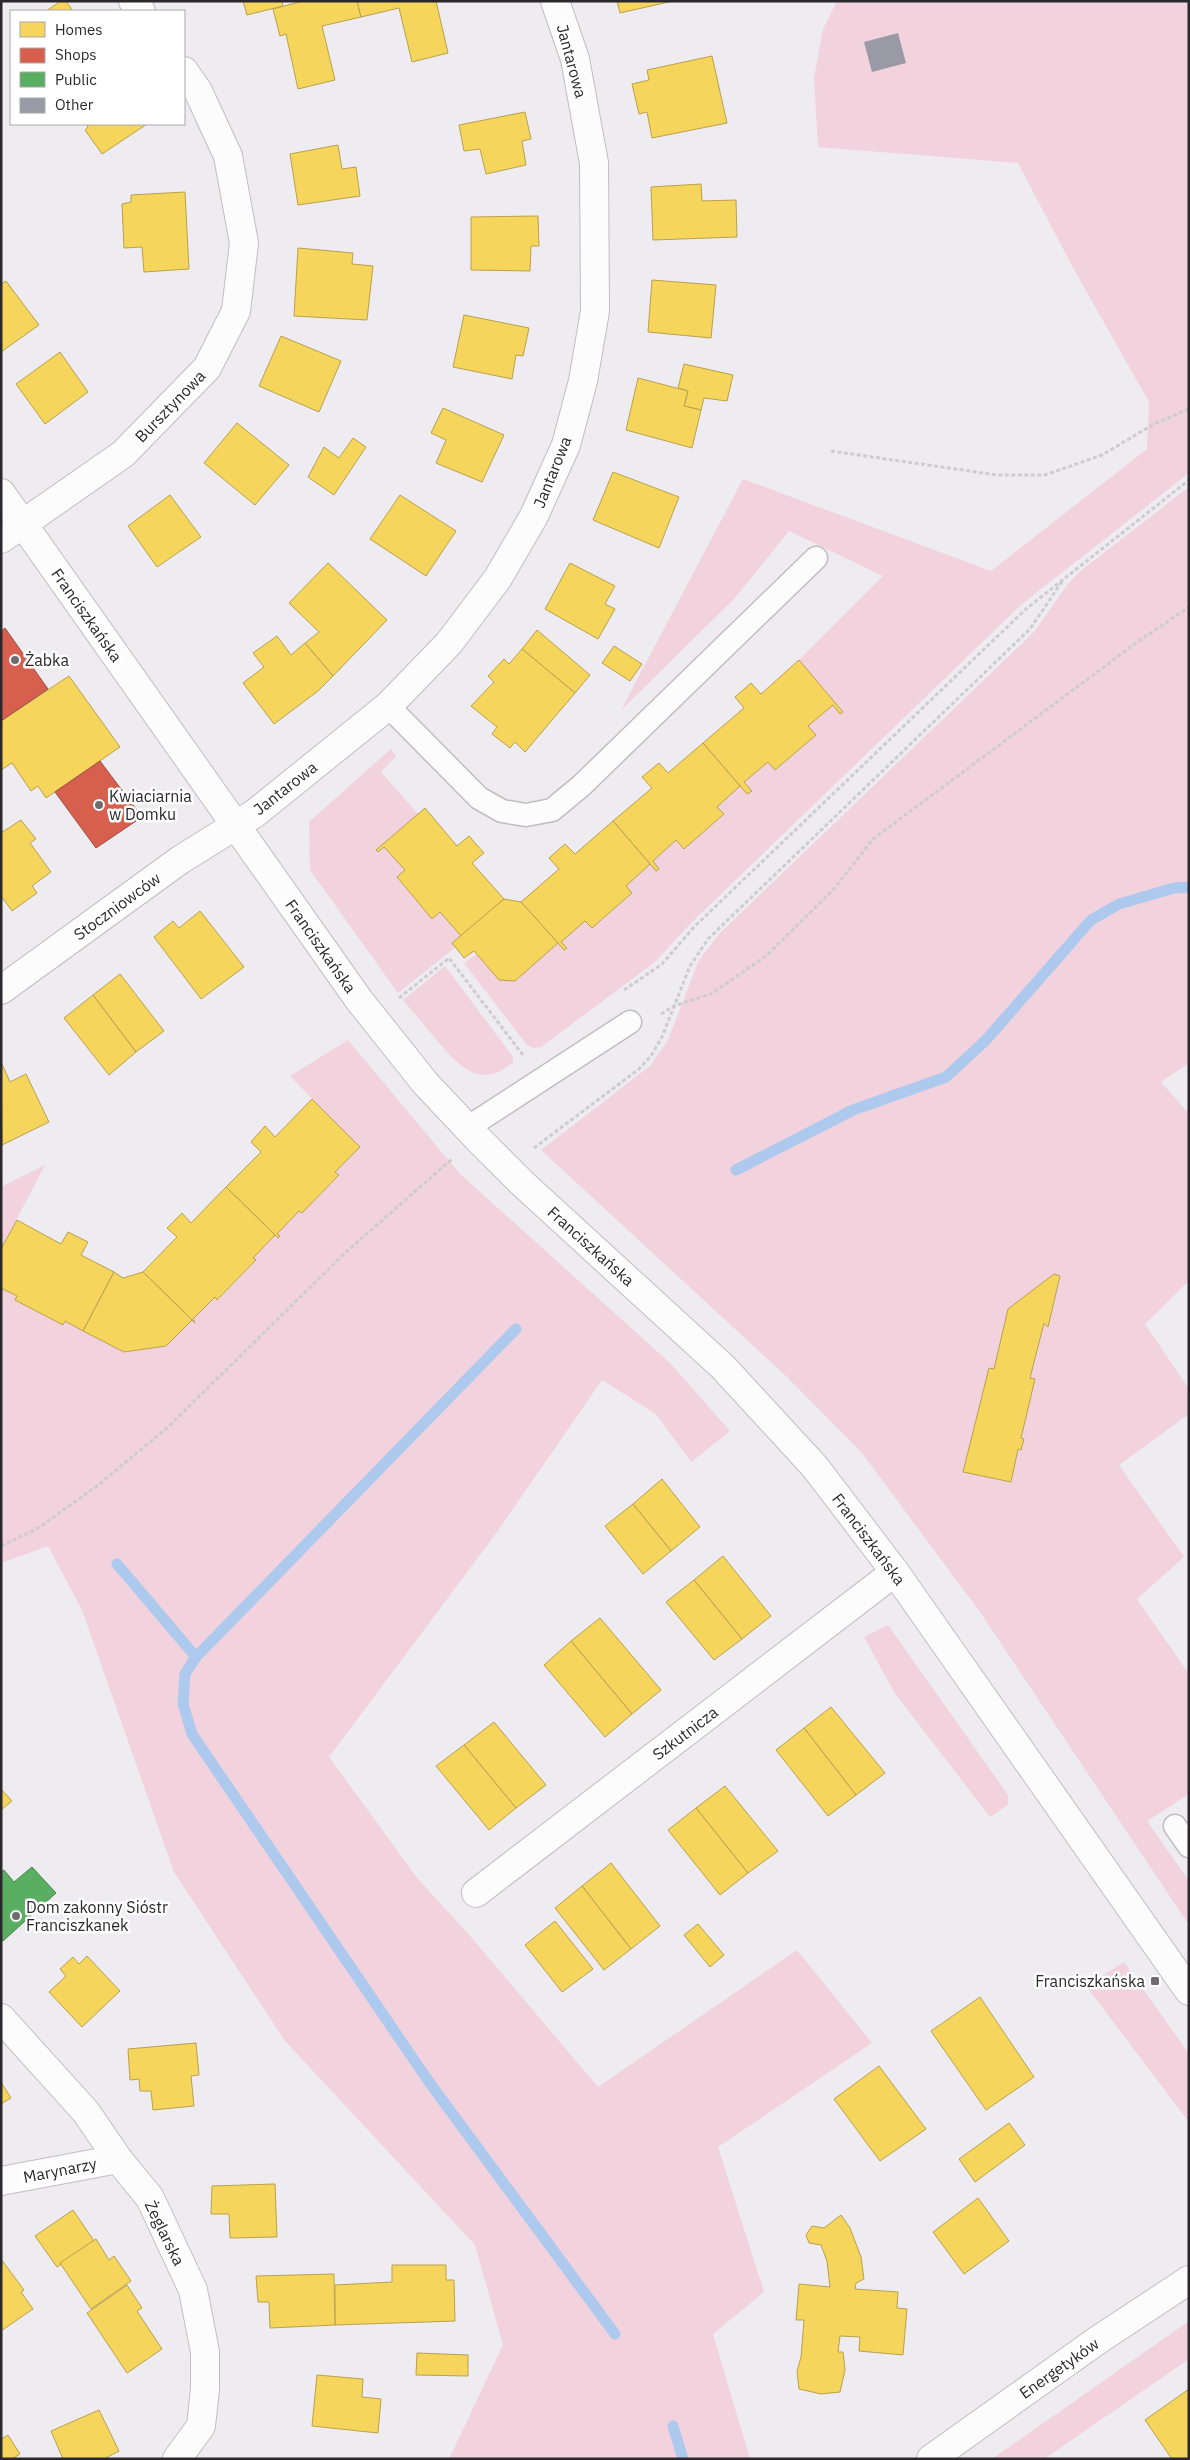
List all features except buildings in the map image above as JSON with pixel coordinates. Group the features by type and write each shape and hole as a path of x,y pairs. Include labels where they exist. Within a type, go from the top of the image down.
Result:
{"street":[{"name":"Jantarowa","path":"235,826 254,814 388,706 449,643 498,578 534,516 566,445 583,381 595,311 594,163 575,59 555,1"},
{"name":"Bursztynowa","path":"1,539 123,454 207,368 236,311 244,243 228,156 198,91 185,72"},
{"name":"Franciszkańska","path":"1,493 359,1000 426,1084 508,1170 723,1367 815,1467 895,1572 1189,1992"},
{"name":"Stoczniowców","path":"1,990 180,860 235,826"},
{"name":"Szkutnicza","path":"476,1893 895,1572"},
{"name":"Żeglarska","path":"1,2018 86,2112 118,2160 150,2198 193,2290 205,2352 205,2389 201,2426 177,2459"},
{"name":"Marynarzy","path":"1,2181 118,2160"},
{"name":"Energetyków","path":"931,2459 1098,2340 1189,2280"}],"lane":[{"path":"388,706 479,798 502,811 526,815 552,810 582,786 816,558"},
{"path":"472,1133 630,1022"},
{"path":"1175,1826 1189,1846"}],"path":[{"path":"831,450 997,475 1045,475 1102,455 1154,424 1189,409"},
{"path":"619,994 662,964 702,920 1012,623 1066,576 1189,480"},
{"path":"508,1170 639,1069 659,1043 698,951 717,928 1030,629 1066,576"},
{"path":"630,1022 666,1012 674,1006 711,994 766,956 834,889 873,838 1136,643 1189,607"},
{"path":"395,1001 449,958 527,1060"},
{"path":"1,1546 38,1528 97,1486 168,1427 345,1253 472,1133"}],"shaded area":[{"path":"837,1 1189,1 1189,473 1022,604 691,923 655,962 541,1047 533,1048 527,1045 464,963 476,954 499,979 558,943 564,950 567,947 561,942 585,921 592,928 632,894 626,886 650,864 656,871 659,869 653,861 676,840 684,849 724,815 717,807 740,786 747,794 751,792 744,782 768,762 776,770 816,735 808,726 833,705 840,714 843,712 799,660 883,576 789,531 734,599 621,710 743,479 991,571 1147,449 1149,402 1071,264 1018,163 818,147 814,78 823,29"},
{"path":"1189,487 1189,1063 1161,1082 1189,1114 1189,1281 1145,1324 1189,1389 1189,1414 1119,1465 1184,1557 1137,1599 1189,1674 1189,1794 1147,1821 1189,1881 1189,1925 980,1612 862,1453 786,1376 541,1150 650,1066 668,1040 699,960 721,932 1034,632 1067,585 1079,572"},
{"path":"391,749 396,756 381,772 418,814 376,850 378,852 384,847 405,870 397,878 432,919 440,912 461,936 452,942 456,947 398,993 310,870 309,822"},
{"path":"445,966 513,1057 513,1062 501,1071 490,1075 480,1074 470,1071 461,1065 403,1000"},
{"path":"348,1040 459,1173 670,1363 730,1431 691,1462 656,1414 602,1380 497,1532 329,1757 418,1879 471,1937 598,2087 797,1950 872,2043 718,2147 764,2292 713,2334 750,2459 449,2459 503,2345 475,2245 285,2041 174,1872 82,1610 48,1546 1,1563 1,1288 17,1296 15,1300 63,1325 65,1321 124,1352 166,1346 192,1320 195,1323 193,1319 215,1297 218,1300 256,1261 253,1258 275,1235 278,1238 280,1236 277,1234 299,1211 302,1213 339,1176 335,1172 360,1147 290,1076"},
{"path":"45,1165 1,1249 1,1187"},
{"path":"888,1625 1008,1795 1008,1805 990,1817 894,1692 864,1637"},
{"path":"1124,1962 1189,2054 1189,2122 1086,1986"},
{"path":"1189,2321 1189,2359 1044,2459 992,2459"}],"waterway":[{"path":"736,1170 853,1110 946,1077 986,1040 1091,920 1119,904 1174,888 1189,887"},
{"path":"516,1329 196,1657 185,1674 183,1704 192,1734 429,2082 615,2334"},
{"path":"117,1564 196,1657"},
{"path":"673,2426 683,2459"}],"place":[{"name":"Żabka","path":"15,660"},
{"name":"Kwiaciarnia w Domku","path":"99,805"},
{"name":"Dom zakonny Sióstr Franciszkanek","path":"16,1916"},
{"name":"Franciszkańska","path":"1155,1981"}]}
